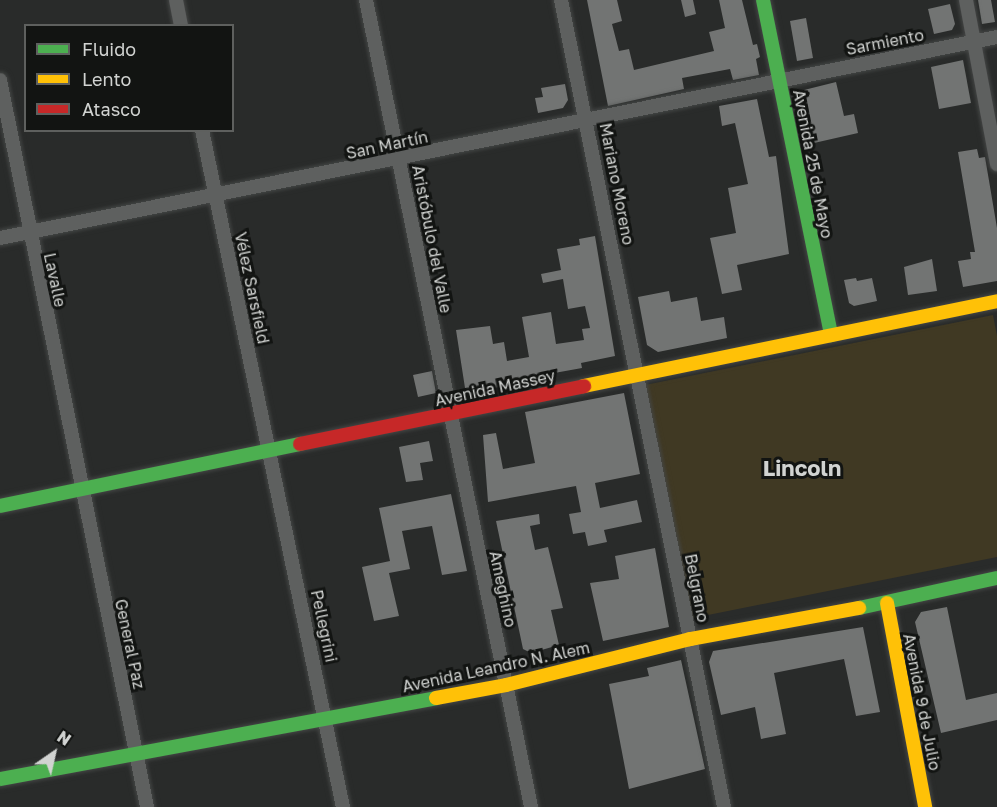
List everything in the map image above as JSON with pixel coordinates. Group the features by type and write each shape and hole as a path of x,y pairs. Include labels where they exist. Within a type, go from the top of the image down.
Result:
{"main road":[{"name":"Avenida 25 de Mayo","path":"763,0 831,335"},
{"name":"Avenida Massey","path":"0,506 81,487 271,453 997,301"},
{"name":"Avenida Leandro N. Alem","path":"0,779 506,684 690,639 887,603 997,578"},
{"name":"Avenida 9 de Julio","path":"887,603 925,807"}],"street":[{"path":"176,0 181,24"},
{"name":"Aristóbulo del Valle","path":"366,0 450,414"},
{"name":"Mariano Moreno","path":"561,0 587,117 637,376"},
{"path":"966,0 997,164"},
{"name":"Sarmiento","path":"779,79 997,37"},
{"name":"San Martín","path":"0,238 215,197 587,117 779,79"},
{"name":"Lavalle","path":"0,80 28,232 81,487"},
{"name":"Vélez Sarsfield","path":"202,132 271,453"},
{"name":"Belgrano","path":"637,376 724,807"},
{"name":"Ameghino","path":"450,414 531,807"},
{"name":"Pellegrini","path":"271,453 343,807"},
{"name":"General Paz","path":"81,487 147,807"}],"shaded area":[{"path":"993,315 997,336 997,557 693,618 645,385"}],"building":[{"path":"587,0 617,0 622,21 612,24 619,51 629,49 634,70 714,51 709,32 725,28 719,0 742,0 753,45 757,44 760,57 756,59 759,75 733,80 730,69 682,78 684,89 608,106"},
{"path":"681,0 693,0 696,14 685,17"},
{"path":"978,0 991,0 995,22 982,24"},
{"path":"950,4 955,24 952,30 934,34 928,9"},
{"path":"806,18 813,58 797,61 790,21"},
{"path":"963,60 971,103 939,109 931,67"},
{"path":"836,82 844,116 854,114 858,133 814,143 800,91"},
{"path":"565,84 568,100 563,108 538,113 535,98 543,97 541,88"},
{"path":"757,99 769,157 776,156 789,254 737,265 742,290 722,294 710,238 736,233 728,188 748,184 735,123 722,126 719,106"},
{"path":"977,149 979,158 985,157 997,228 997,281 963,287 958,261 971,259 970,252 975,252 958,152"},
{"path":"595,236 615,356 581,363 582,368 510,381 510,385 472,392 465,388 456,330 490,326 493,344 504,342 507,361 529,357 522,317 551,312 556,344 584,340 582,329 590,328 585,306 568,309 563,279 543,283 541,274 561,270 557,249 580,245 579,239"},
{"path":"932,259 937,291 908,295 904,267"},
{"path":"856,278 857,281 872,278 877,301 854,306 849,303 844,280"},
{"path":"669,291 671,302 697,297 701,321 724,317 727,338 658,352 647,345 638,297"},
{"path":"432,371 436,393 418,397 413,375"},
{"path":"624,393 640,474 595,483 600,508 637,500 642,522 604,530 607,542 588,546 585,532 573,534 569,514 581,512 576,486 488,502 483,435 496,433 503,469 535,463 525,412"},
{"path":"429,441 433,461 420,463 423,480 406,482 399,447"},
{"path":"451,494 467,571 442,575 432,526 402,531 410,569 389,573 399,616 374,621 362,567 390,561 379,508"},
{"path":"539,514 540,524 530,526 535,550 548,547 563,608 551,610 559,645 531,653 523,649 496,521"},
{"path":"655,548 669,627 603,641 590,583 619,579 615,556"},
{"path":"947,607 966,700 997,693 997,720 941,733 915,622 921,612"},
{"path":"863,627 880,712 856,716 844,659 774,673 786,734 761,739 755,707 721,715 709,662 713,651"},
{"path":"681,660 705,769 629,789 609,684 649,676 647,668"}],"traffic: fast":[{"path":"763,0 831,335"},
{"path":"0,506 300,444"},
{"path":"859,608 997,578"},
{"path":"0,779 436,698"}],"traffic: slow":[{"path":"584,386 997,301"},
{"path":"887,603 925,807"},
{"path":"436,698 506,685 690,639 859,608"}],"traffic: jam":[{"path":"300,444 584,386"}],"district":[{"name":"Lincoln","path":"802,468"}]}
